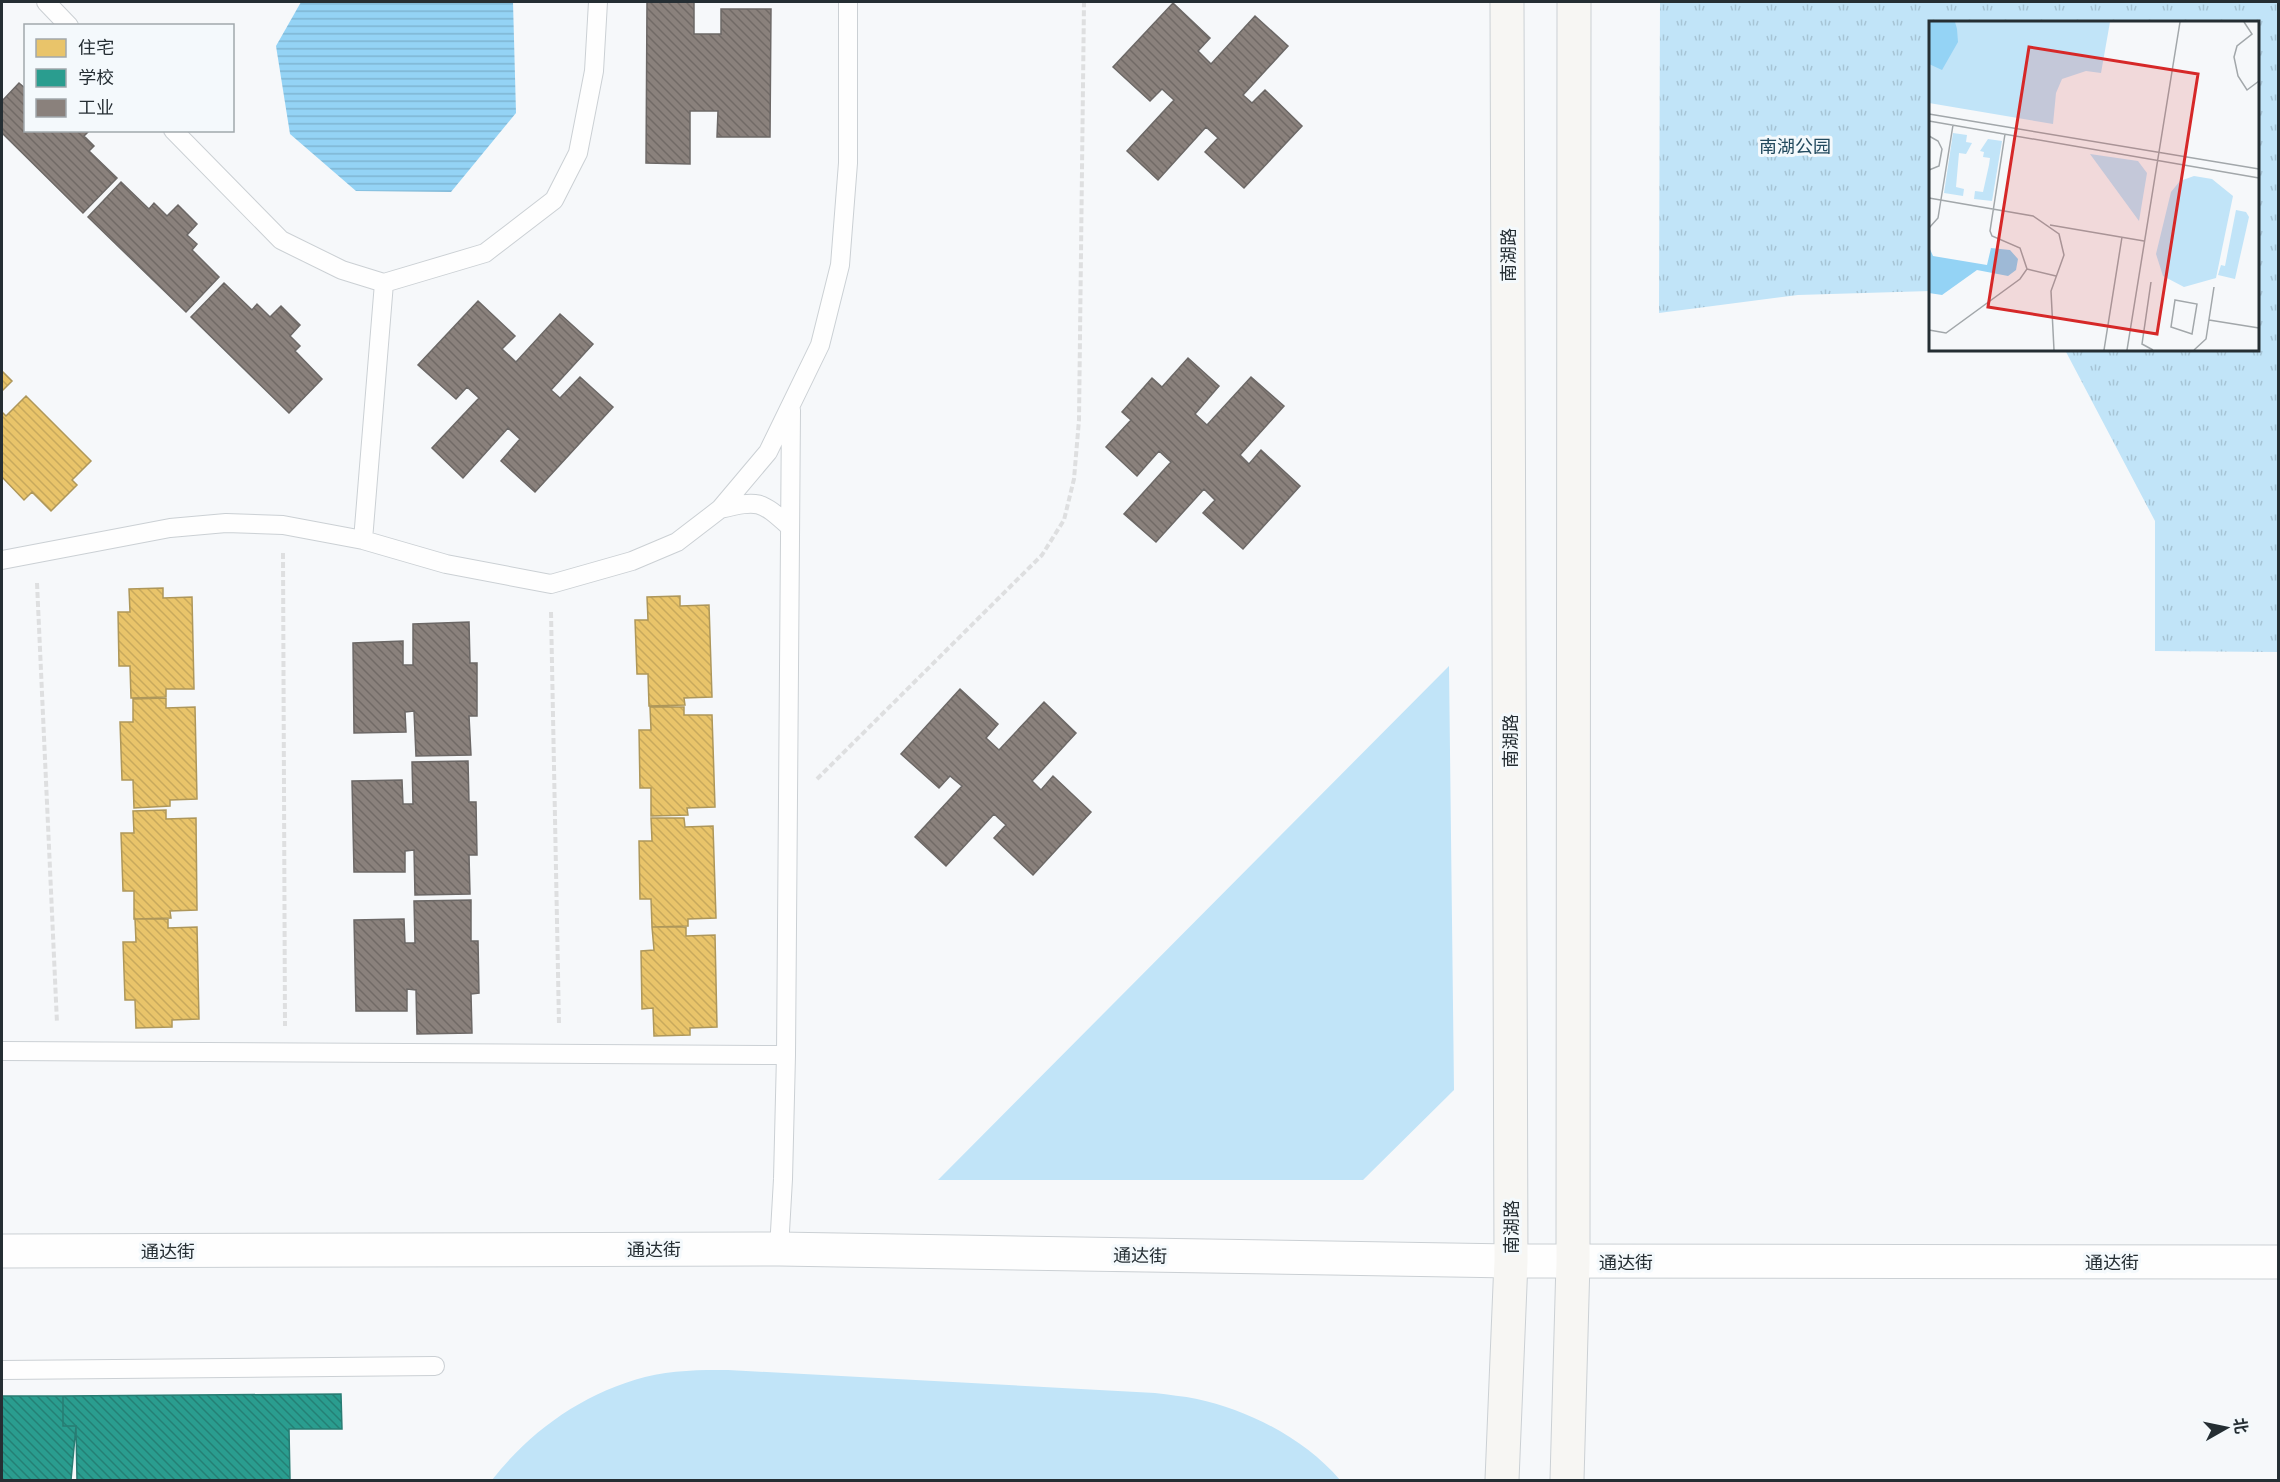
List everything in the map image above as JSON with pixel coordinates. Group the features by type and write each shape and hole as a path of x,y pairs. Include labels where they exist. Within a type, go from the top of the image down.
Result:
{"main road":[{"name":"南湖路","path":"1502,1480 1511,1261 1508,2"},
{"path":"1567,1480 1573,1262 1574,2"}],"street":[{"name":"通达街","path":"2,1251 779,1249 1573,1262 2278,1262"}],"lane":[{"path":"46,2 67,24"},
{"path":"175,132 281,240 342,270 384,283 485,253 554,200 578,153 594,71 598,2"},
{"path":"2,560 170,528 226,523 283,525 363,540 446,564 551,584 632,561 677,542 720,509 768,452 820,345 840,265 848,163 848,2"},
{"path":"363,540 384,283"},
{"path":"779,1249 786,1055 791,406"},
{"path":"720,509 749,502 767,506 790,527"},
{"path":"2,1051 786,1055"},
{"path":"2,1370 435,1366"}],"path":[{"path":"787,809 1042,555 1064,520 1074,479 1079,420 1084,2"},
{"path":"283,525 285,1052"},
{"path":"36,553 58,1051"},
{"path":"551,584 560,1054"}],"green space":[{"name":"南湖公园","path":"1660,2 2278,2 2278,652 2155,651 2155,521 2066,351 2259,351 2259,21 1929,21 1929,291 1798,295 1659,313"},
{"path":"1449,666 1454,1090 1363,1180 938,1180"},
{"path":"728,1370 1155,1393 1192,1398 1217,1404 1275,1428 1310,1452 1340,1480 492,1480 507,1462 541,1430 580,1403 601,1393 645,1377 665,1373"}],"water":[{"path":"301,2 513,2 516,113 451,192 356,191 290,134 276,46"}],"building: 住宅":[{"path":"2,371 12,381 2,391"},
{"path":"26,396 91,461 72,480 77,485 51,511 32,492 24,500 2,477 2,412 6,416"},
{"path":"163,588 163,598 192,597 194,689 166,689 166,697 131,698 130,666 119,666 118,612 130,612 129,589"},
{"path":"680,596 680,606 709,605 712,697 684,698 685,705 649,706 648,674 637,674 635,620 648,620 647,597"},
{"path":"166,698 166,708 195,707 197,799 170,800 170,806 134,808 133,780 122,780 120,722 133,722 133,699"},
{"path":"650,707 684,707 684,715 712,715 715,807 687,808 688,815 651,816 651,788 640,788 639,730 651,730"},
{"path":"166,810 166,819 196,818 197,910 170,911 171,918 134,919 134,891 123,891 121,833 134,833 133,811"},
{"path":"651,818 684,818 685,827 713,826 716,918 688,919 688,926 652,927 651,899 640,899 639,841 652,841"},
{"path":"135,919 168,919 168,928 197,927 199,1019 172,1020 172,1027 136,1028 135,1000 125,1000 123,942 136,942"},
{"path":"652,927 686,927 686,936 715,935 717,1027 690,1028 690,1035 654,1036 653,1008 642,1009 641,951 654,950"}],"building: 学校":[{"path":"341,1394 342,1429 289,1429 290,1480 77,1480 76,1426 63,1426 63,1396"},
{"path":"2,1396 63,1396 63,1426 76,1426 71,1480 2,1480"}],"building: 工业":[{"path":"647,2 694,2 694,34 721,34 721,9 771,9 770,137 717,137 718,111 690,111 690,164 646,163"},
{"path":"1173,3 1210,38 1198,51 1211,64 1255,16 1288,46 1243,95 1252,103 1265,90 1302,126 1244,188 1205,152 1218,138 1206,127 1158,180 1127,151 1174,100 1162,89 1150,101 1113,67"},
{"path":"19,83 24,87 24,132 88,132 84,136 94,146 89,151 117,178 83,213 2,133 2,101"},
{"path":"121,182 149,209 154,203 167,216 178,205 197,224 187,235 197,244 192,250 219,277 186,312 88,217"},
{"path":"224,283 252,310 257,304 270,317 281,306 300,325 290,336 300,346 295,351 322,379 289,413 191,317"},
{"path":"478,301 515,336 502,349 516,362 560,314 593,344 551,390 560,398 580,377 613,407 535,492 501,461 520,439 508,428 463,478 432,448 479,398 467,387 456,399 418,365"},
{"path":"1188,358 1219,386 1195,414 1207,425 1251,377 1284,406 1240,455 1249,464 1261,450 1300,486 1243,549 1203,513 1215,500 1204,489 1156,542 1124,514 1171,462 1159,451 1137,476 1106,447 1131,420 1122,412 1152,378 1162,387"},
{"path":"469,622 470,663 477,663 477,716 469,716 471,755 416,756 414,711 405,712 406,732 354,733 353,643 403,641 403,665 413,665 413,624"},
{"path":"960,689 998,724 986,738 999,750 1044,702 1076,733 1032,781 1041,790 1053,776 1091,812 1033,875 994,838 1006,825 994,814 946,866 915,837 962,786 950,776 939,788 901,754"},
{"path":"468,761 469,802 476,802 477,855 469,855 470,894 415,895 414,850 405,851 405,872 354,872 352,781 402,780 403,804 413,804 412,762"},
{"path":"471,900 471,941 478,941 479,993 471,994 472,1033 417,1034 416,990 407,989 407,1011 356,1011 354,920 404,919 405,943 415,943 414,901"}]}
